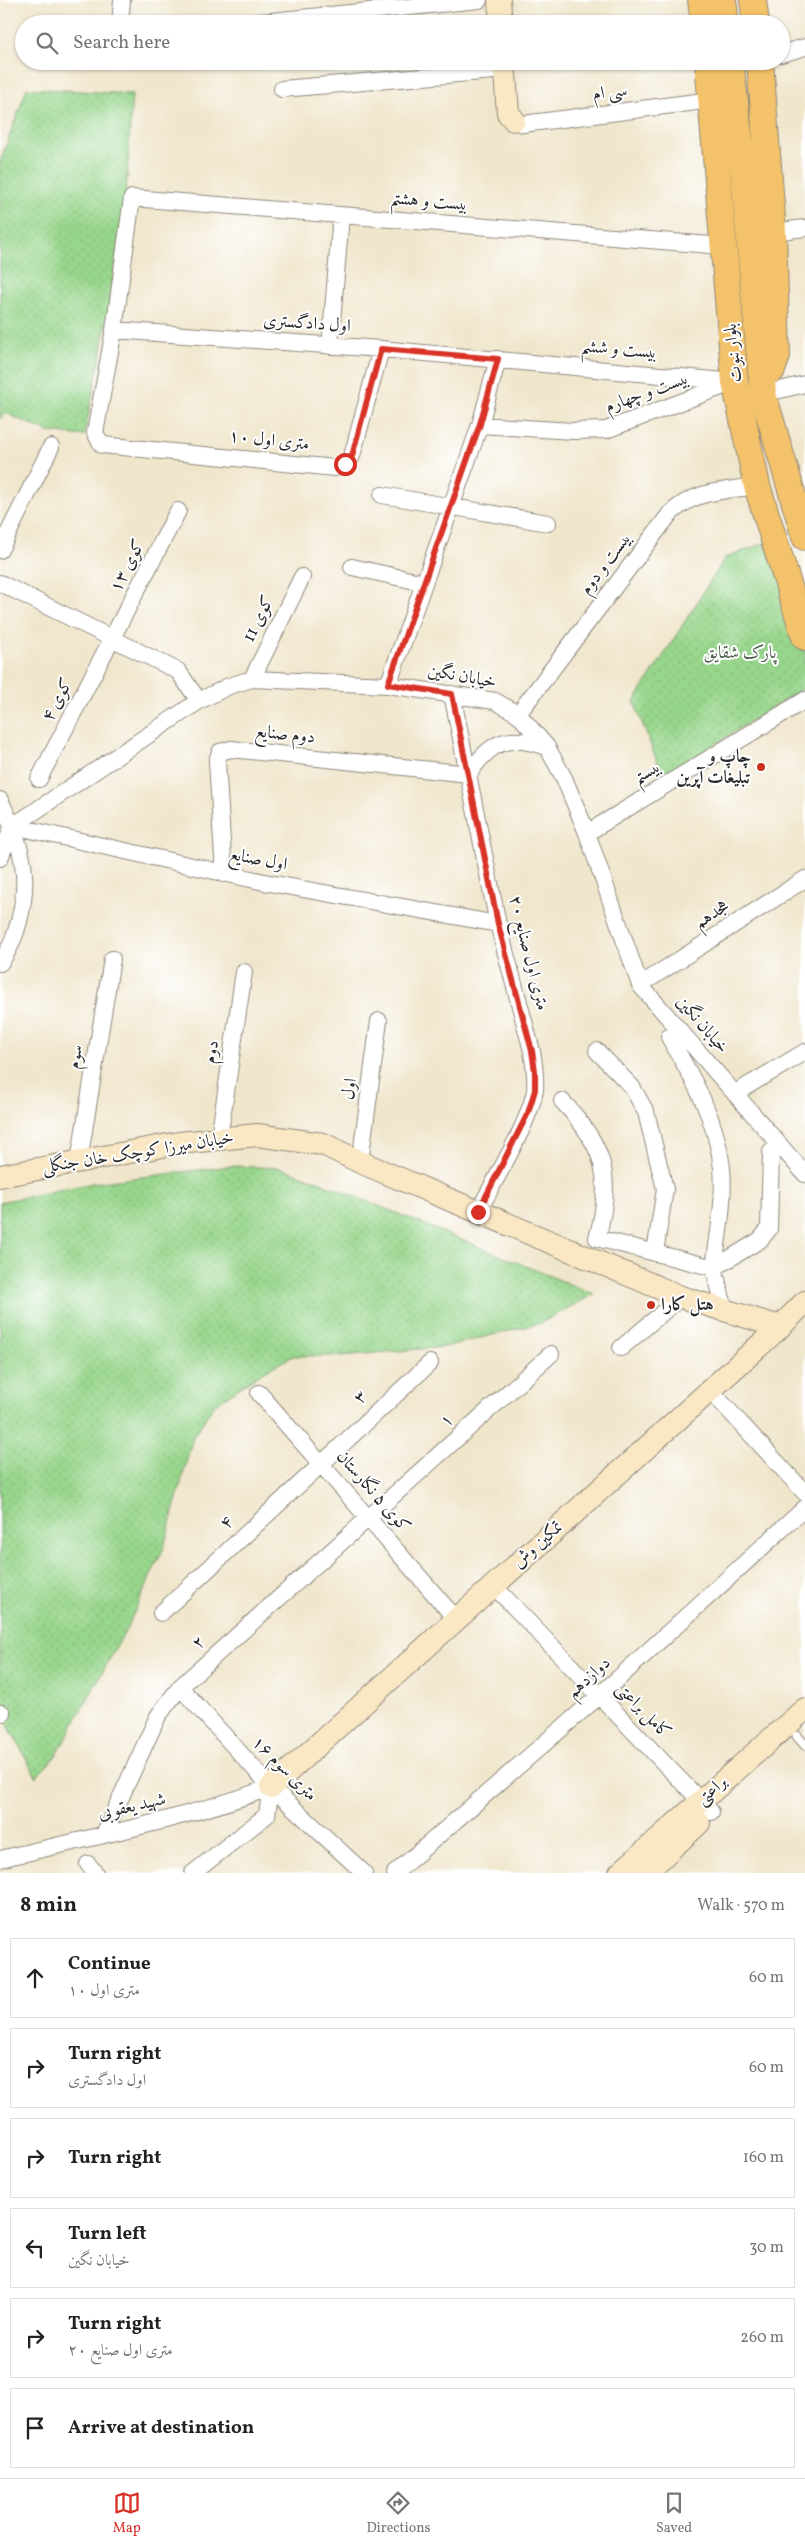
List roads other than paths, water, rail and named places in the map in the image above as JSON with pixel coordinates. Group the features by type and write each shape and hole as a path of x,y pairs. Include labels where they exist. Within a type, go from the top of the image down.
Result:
{"main road":[{"path":"701,0 703,15"},
{"path":"723,0 725,15"},
{"path":"753,0 755,15"},
{"name":"بلوار نبوت","path":"709,70 735,382 757,486 805,637"},
{"name":"بلوار نبوت","path":"731,70 744,175 763,394 800,500 805,537"},
{"path":"761,70 773,232 777,356 763,394"}],"street":[{"path":"121,15 122,0"},
{"path":"330,15 479,0"},
{"path":"498,0 500,15"},
{"path":"790,51 805,47"},
{"path":"282,90 460,70"},
{"path":"505,70 508,113 514,120"},
{"name":"سی ام","path":"514,120 523,124 712,100"},
{"name":"بیست و هشتم","path":"114,330 132,198 724,246"},
{"path":"330,346 341,215"},
{"path":"773,232 805,228"},
{"name":"اول دادگستری","path":"114,330 498,359"},
{"name":"۱۰ متری اول","path":"114,330 95,433 102,445 335,468 345,464 352,456 381,349"},
{"path":"388,684 480,424 498,359"},
{"name":"بیست و ششم","path":"498,359 735,382"},
{"name":"بیست و چهارم","path":"480,424 573,431 606,430 735,382"},
{"path":"763,394 805,384"},
{"path":"0,550 51,447"},
{"name":"بیست و دوم","path":"518,714 669,514 681,503 699,495 757,486"},
{"path":"382,495 450,508 548,523"},
{"name":"کوی ۱۳","path":"113,638 178,511"},
{"path":"352,567 424,584"},
{"name":"کوی 11","path":"252,679 302,577"},
{"path":"0,583 178,670 199,702"},
{"name":"کوی ۴","path":"39,780 113,638"},
{"name":"خیابان نگین","path":"13,826 199,702 229,686 252,679 388,684 495,701 518,714 547,747 587,833 640,985 805,1174"},
{"name":"۲۰ متری اول صنایع","path":"452,694 498,924 532,1051 535,1090 528,1113 478,1212"},
{"name":"بیستم","path":"587,833 805,700"},
{"path":"469,774 482,754 502,742 525,740 547,747"},
{"name":"دوم صنایع","path":"224,874 217,761 220,752 231,749 469,774"},
{"path":"0,800 13,826 24,873 22,902 14,935 0,963"},
{"path":"0,858 13,826"},
{"name":"اول صنایع","path":"13,826 224,874 498,924"},
{"name":"هجدهم","path":"640,985 805,879"},
{"name":"سوم","path":"79,1162 112,959"},
{"name":"دوم","path":"219,1138 244,972"},
{"name":"اول","path":"360,1162 379,1021"},
{"path":"669,1037 700,1089 715,1132 722,1168 722,1203 714,1268 725,1310"},
{"path":"597,1051 632,1087 649,1122 665,1189 655,1252"},
{"path":"735,1093 805,1052"},
{"path":"562,1101 584,1124 606,1178 604,1212 597,1238 714,1268 760,1240 769,1229 771,1152"},
{"name":"خیابان میرزا کوچک خان جنگلی","path":"0,1176 179,1143 219,1138 257,1135 323,1144 360,1162 681,1297 780,1327"},
{"path":"622,1348 681,1297"},
{"name":"تمکین وش","path":"271,1787 780,1327 805,1302"},
{"name":"۱","path":"369,1519 551,1354"},
{"name":"۳","path":"320,1463 430,1363"},
{"path":"710,1390 805,1492"},
{"name":"کوی ۵ نگارستان","path":"260,1392 456,1619"},
{"name":"۴","path":"161,1613 320,1463"},
{"name":"دوازدهم","path":"395,1873 599,1696 805,1508"},
{"name":"۲","path":"104,1834 158,1716 180,1687 369,1519"},
{"name":"کامل براعتی","path":"493,1585 706,1806"},
{"name":"۱۶ متری سوم","path":"180,1687 271,1787 364,1873"},
{"name":"براعتی","path":"645,1873 706,1806 805,1709"},
{"name":"براعتی","path":"620,1873 706,1806 802,1737"},
{"path":"193,1873 267,1816 271,1787"},
{"name":"شهید یعقوبی","path":"0,1859 168,1820 236,1800 271,1787"}],"place":[{"name":"چاپ و تبلیغات آپرین","path":"761,767"},
{"name":"هتل کارا","path":"651,1305"}],"park label":[{"name":"پارک شقایق","path":"740,653"}]}
